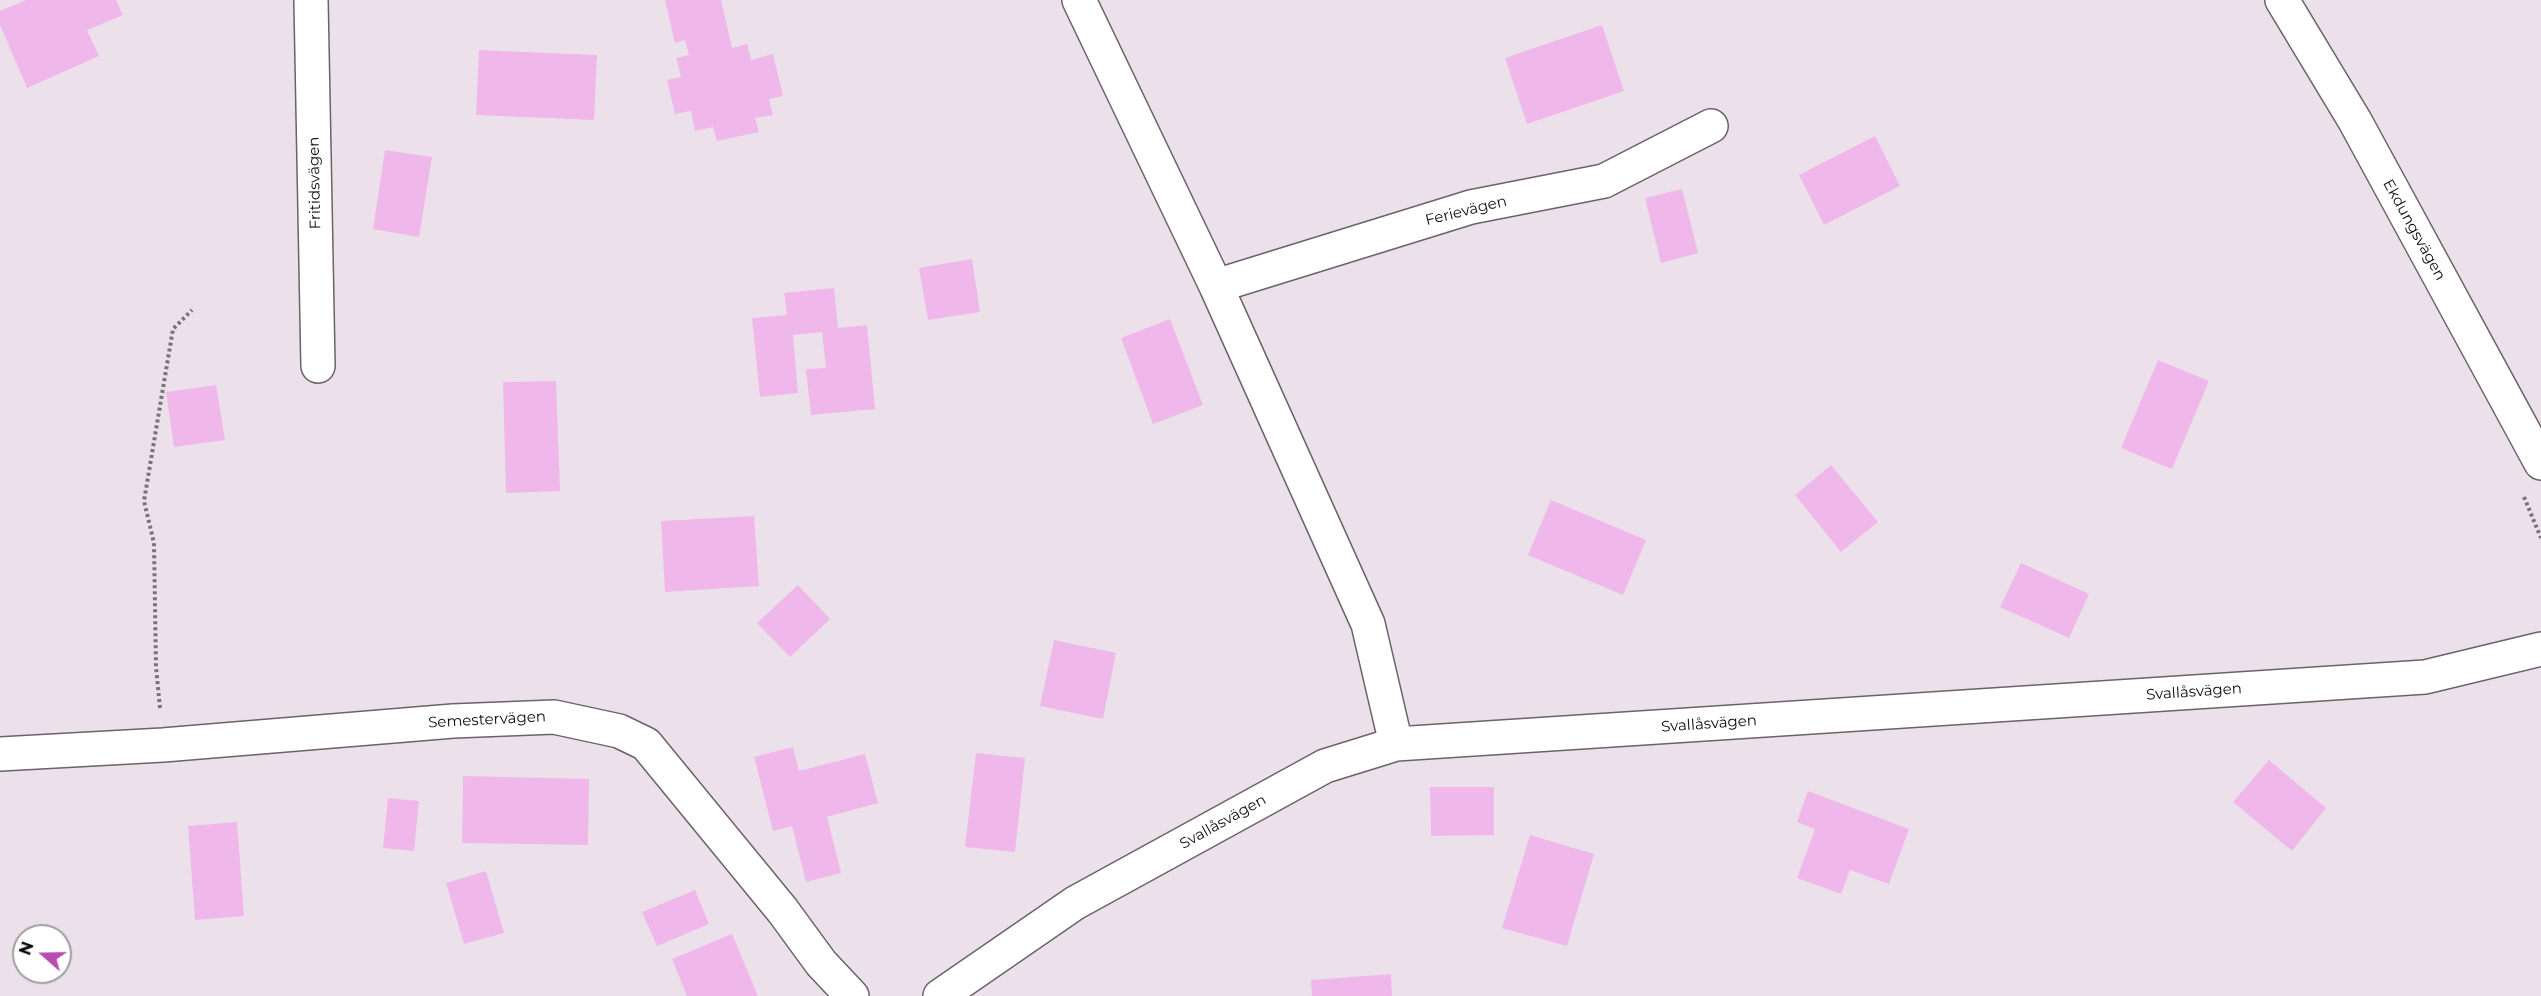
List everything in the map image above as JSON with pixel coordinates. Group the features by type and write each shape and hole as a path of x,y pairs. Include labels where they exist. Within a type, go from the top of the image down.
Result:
{"street":[{"name":"Fritidsvägen","path":"311,0 318,366"},
{"path":"1078,0 1216,286 1368,624 1396,744"},
{"name":"Ekdungsvägen","path":"2282,0 2355,122 2541,463"},
{"name":"Ferievägen","path":"1216,286 1471,207 1604,181 1711,126"},
{"name":"Svallåsvägen","path":"940,996 1075,903 1325,766 1396,744 2426,677 2541,649"},
{"name":"Semestervägen","path":"0,754 164,745 453,721 554,717 619,730 646,744 783,911 822,963 852,996"}],"path":[{"path":"164,745 156,667 154,543 144,501 173,329 192,310"}],"building":[{"path":"26,0 116,0 123,15 87,30 99,56 27,88 0,25 0,11"},
{"path":"665,0 721,0 732,48 747,44 751,60 773,54 783,96 769,99 773,115 755,118 759,132 717,141 713,127 695,131 691,111 675,114 667,80 681,77 676,58 689,55 685,40 675,43"},
{"path":"1602,25 1624,91 1527,124 1505,58"},
{"path":"479,50 597,55 594,120 476,115"},
{"path":"1875,136 1900,186 1824,225 1799,175"},
{"path":"385,150 432,157 419,237 373,229"},
{"path":"1682,189 1698,253 1661,263 1645,198"},
{"path":"972,259 980,312 928,320 919,268"},
{"path":"834,288 838,328 867,325 875,409 811,415 806,369 826,368 822,332 793,335 798,393 760,397 752,318 787,315 784,293"},
{"path":"1170,319 1203,405 1153,424 1121,338"},
{"path":"2158,360 2209,381 2172,469 2121,448"},
{"path":"556,381 560,491 506,493 503,382"},
{"path":"216,385 225,440 174,447 166,392"},
{"path":"1831,465 1878,522 1841,552 1795,495"},
{"path":"1551,500 1646,540 1623,595 1528,555"},
{"path":"754,516 759,586 665,592 661,521"},
{"path":"2021,563 2089,594 2069,638 2000,607"},
{"path":"798,585 830,619 790,657 757,623"},
{"path":"1054,640 1116,653 1103,719 1040,706"},
{"path":"793,747 799,771 865,754 878,803 827,817 841,873 806,882 792,826 773,831 754,757"},
{"path":"976,753 1025,758 1015,852 965,847"},
{"path":"2269,760 2326,808 2292,851 2233,802"},
{"path":"463,776 589,779 588,845 462,843"},
{"path":"1430,787 1494,787 1494,835 1431,836"},
{"path":"1808,791 1909,829 1889,884 1850,870 1841,894 1797,878 1815,829 1797,822"},
{"path":"388,798 419,801 414,851 383,848"},
{"path":"237,822 244,916 195,920 188,826"},
{"path":"1530,835 1594,854 1567,946 1502,928"},
{"path":"486,871 504,933 464,944 446,883"},
{"path":"695,890 709,924 657,946 642,912"},
{"path":"732,934 758,996 687,996 672,959"},
{"path":"1391,974 1392,996 1312,996 1311,980"}]}
